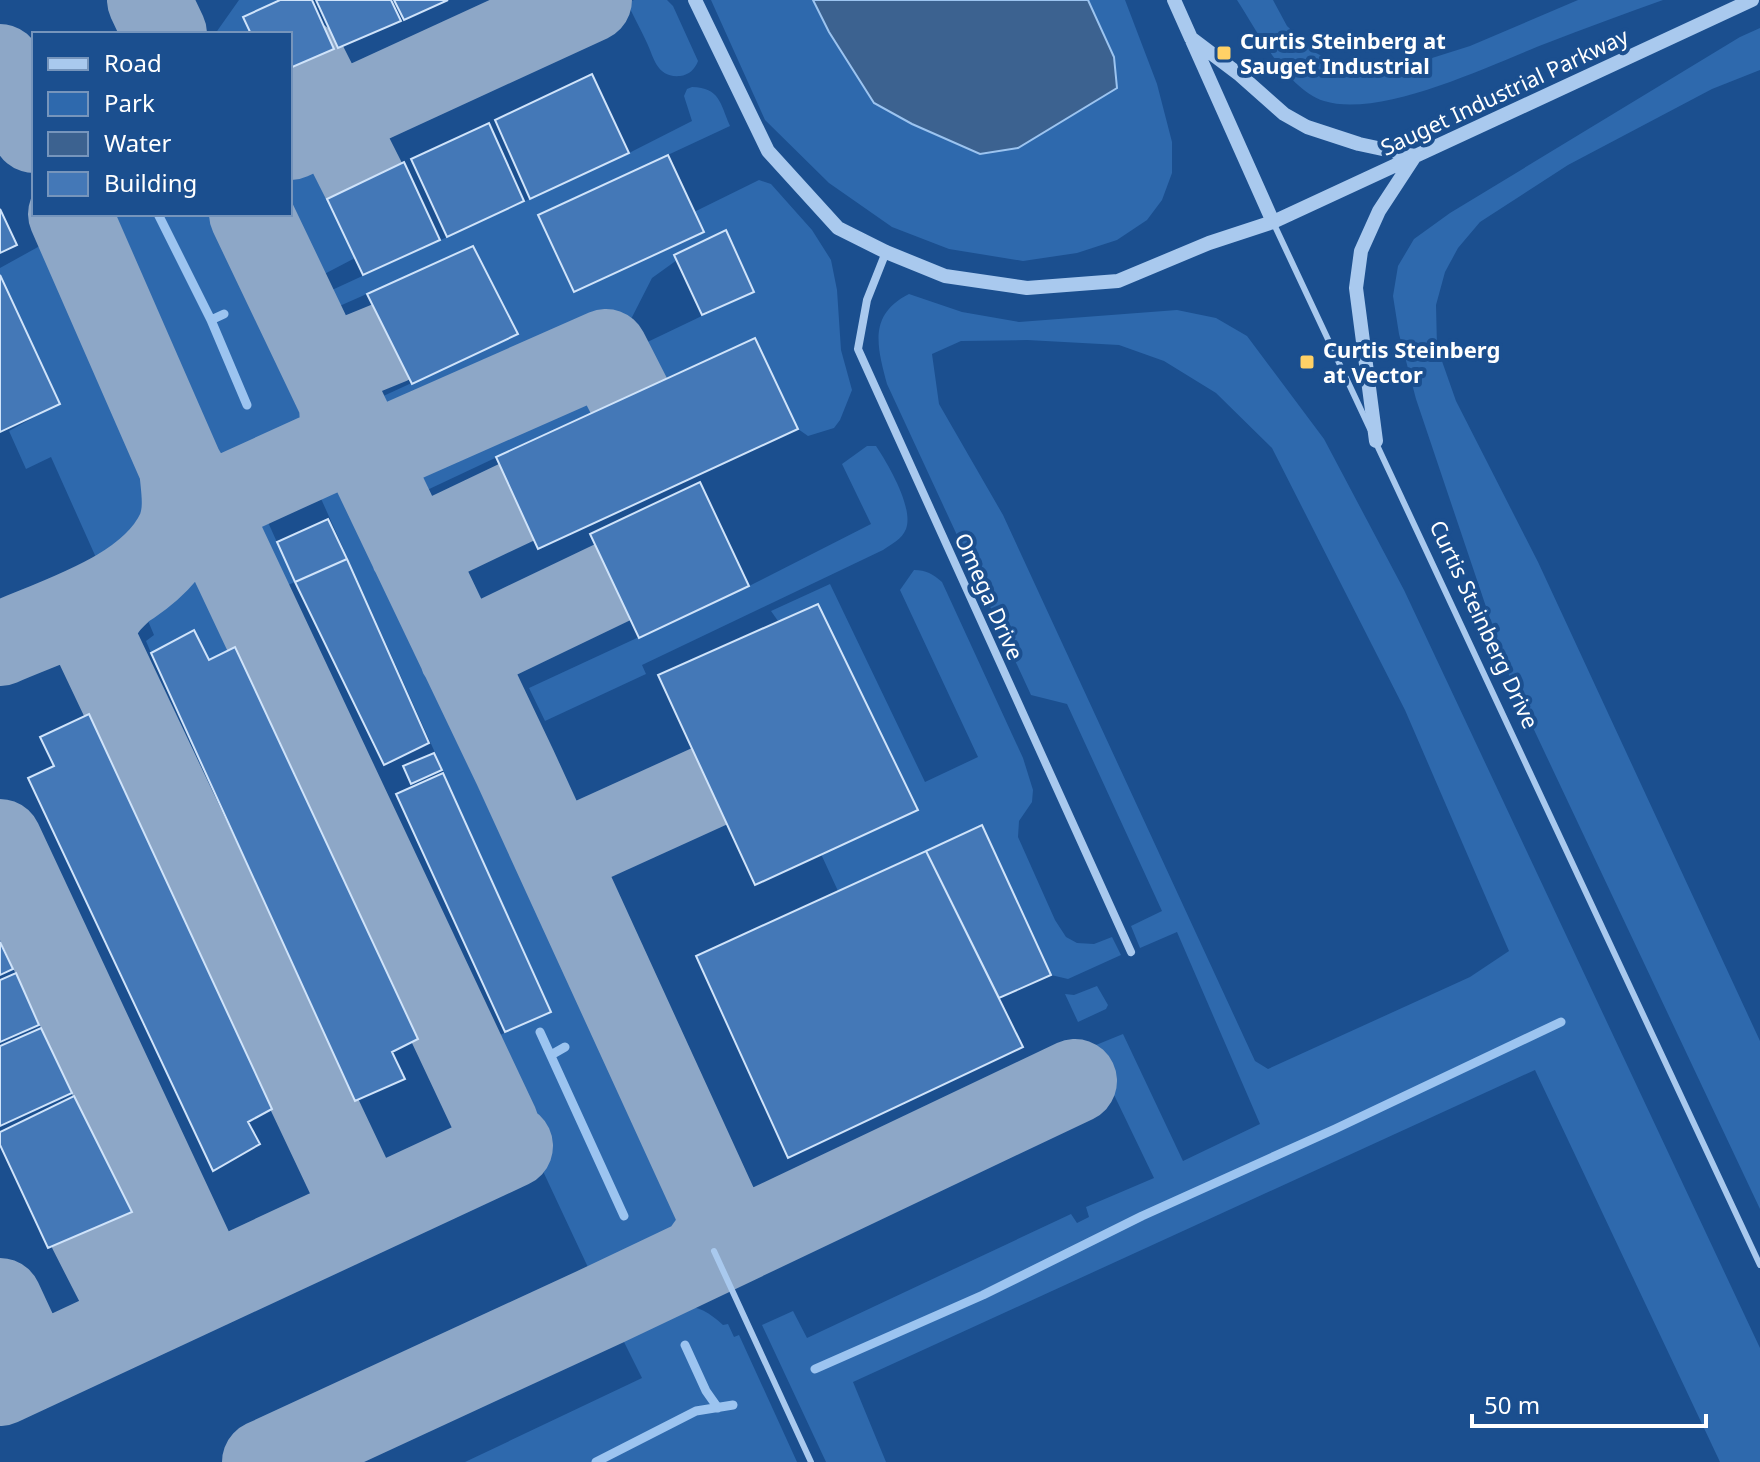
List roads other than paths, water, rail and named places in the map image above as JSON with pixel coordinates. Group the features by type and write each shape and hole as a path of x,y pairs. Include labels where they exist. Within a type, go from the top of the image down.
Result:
{"street":[{"name":"Sauget Industrial Parkway","path":"695,0 768,151 838,228 945,276 1027,288 1118,281 1209,243 1273,222 1752,0"},
{"name":"Curtis Steinberg Drive","path":"1174,0 1273,222"},
{"path":"1191,38 1284,114 1307,127 1359,144 1416,156 1379,211 1361,251 1356,288 1376,441"},
{"name":"Omega Drive","path":"886,252 867,300 858,349 1131,952"}],"lane":[{"name":"Curtis Steinberg Drive","path":"1273,222 1760,1265"},
{"path":"714,1251 811,1462"}],"water":[{"path":"813,0 1088,0 1114,57 1117,88 1018,148 980,154 912,124 874,103 829,32"}],"waterway":[{"path":"159,216 211,320 247,405"},
{"path":"211,320 224,314"},
{"path":"815,1369 983,1295 1142,1216 1561,1022"},
{"path":"540,1032 624,1216"},
{"path":"551,1055 565,1047"},
{"path":"685,1345 706,1391 718,1408"},
{"path":"596,1462 696,1411 733,1405"}],"place":[{"name":"Curtis Steinberg at Sauget Industrial","path":"1224,53"},
{"name":"Curtis Steinberg at Vector","path":"1307,362"}]}
